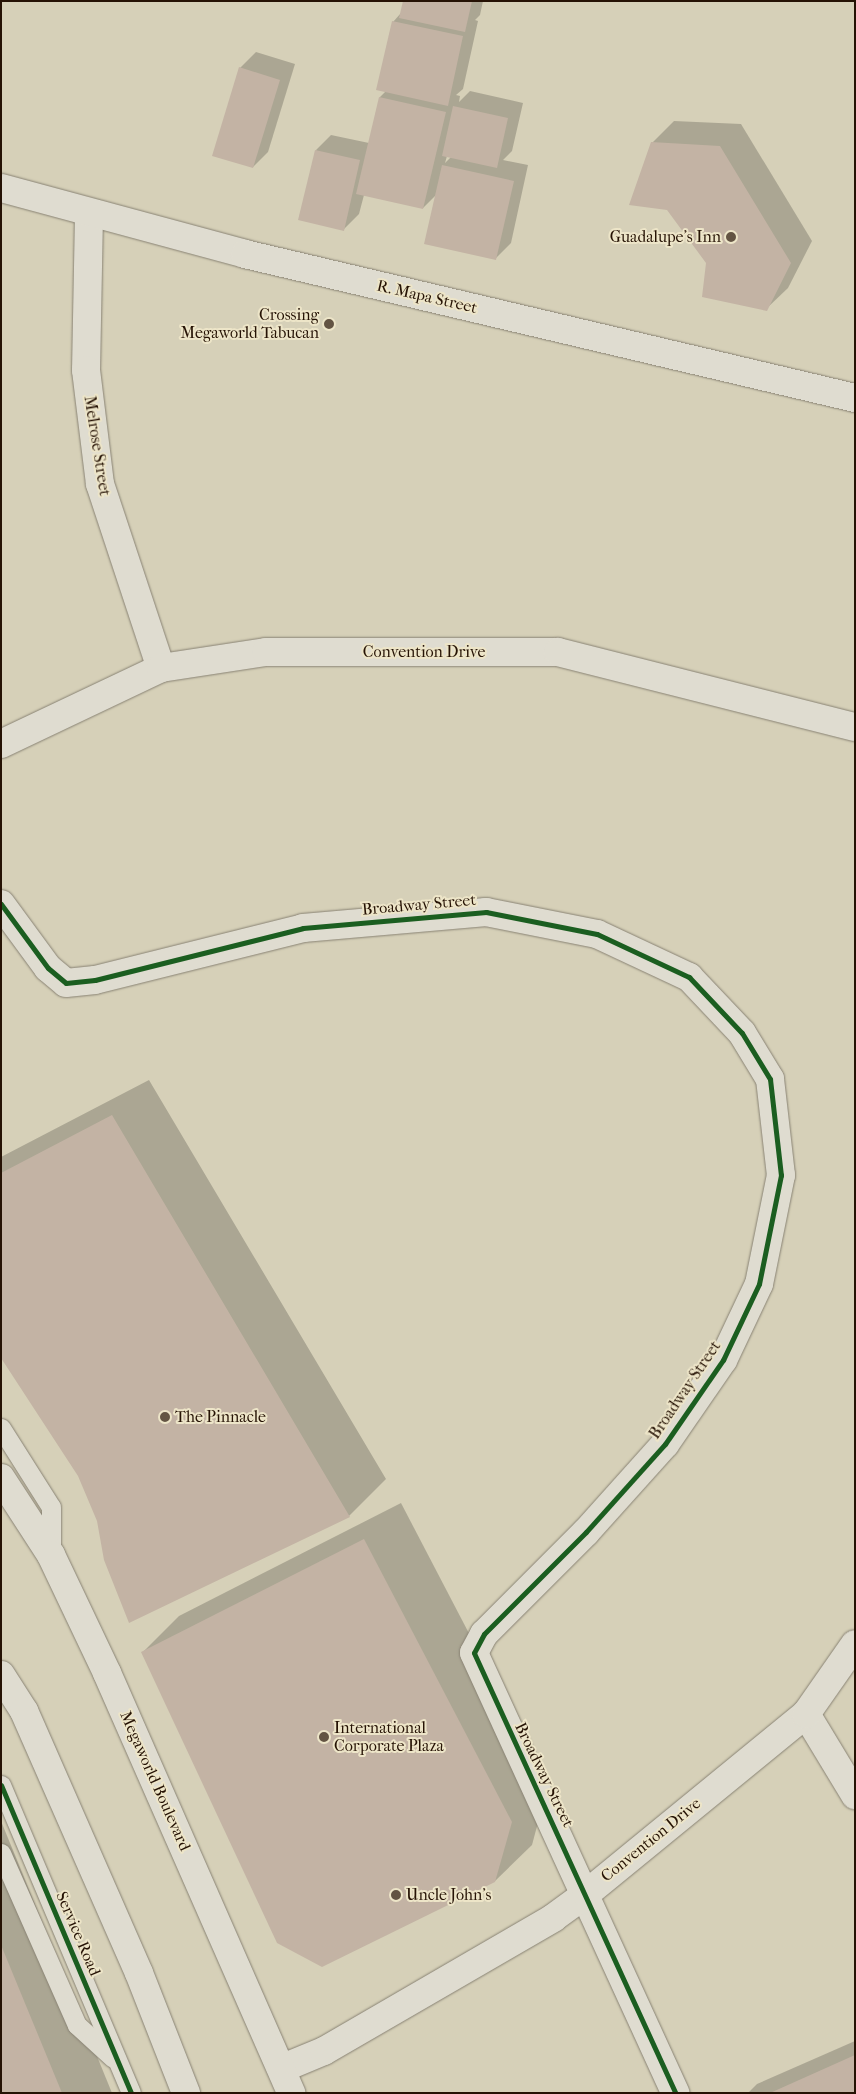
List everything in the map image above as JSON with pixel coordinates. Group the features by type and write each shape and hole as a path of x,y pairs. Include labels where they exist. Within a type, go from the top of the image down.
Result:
{"street":[{"name":"R. Mapa Street","path":"1,188 90,215 855,398"},
{"name":"Melrose Street","path":"90,215 86,370 100,484 161,668"},
{"name":"Convention Drive","path":"1,744 161,668 266,652 558,652 855,727"},
{"name":"Broadway Street","path":"1,904 48,968 66,983 95,980 303,928 486,912 597,934 689,977 747,1040 770,1079 781,1175 760,1284 723,1360 665,1444 586,1532 484,1634 474,1653 482,1675 586,1894 675,2093"},
{"name":"Megaworld Boulevard","path":"1,1478 51,1555 287,2080"},
{"name":"Convention Drive","path":"287,2080 332,2046 553,1918 586,1894 806,1714 855,1644"},
{"path":"1,1675 24,1711 139,1973 186,2093"},
{"path":"806,1714 855,1795"}],"lane":[{"path":"1,1428 51,1507 51,1555"},
{"name":"Service Road","path":"1,1785 131,2093"},
{"path":"1,1853 77,2025 118,2062"}],"building":[{"path":"403,1 472,1 465,32 399,18"},
{"path":"392,21 463,36 448,106 376,90"},
{"path":"239,67 280,80 253,168 212,156"},
{"path":"379,97 446,112 423,209 356,194"},
{"path":"453,106 508,118 497,168 442,156"},
{"name":"Guadalupe's Inn","path":"651,142 720,146 791,263 767,311 702,297 706,263 667,210 629,205"},
{"path":"315,150 360,160 344,231 298,220"},
{"path":"442,165 514,181 496,260 424,244"},
{"name":"The Pinnacle","path":"112,1115 350,1517 129,1623 104,1560 97,1521 78,1476 1,1358 1,1173"},
{"name":"International Corporate Plaza","path":"364,1539 512,1822 495,1882 322,1967 277,1943 141,1652"},
{"path":"1,1945 62,2093 1,2093"},
{"path":"855,2055 855,2093 770,2093"}],"cycle path":[{"path":"1,904 48,968 66,983 95,980 303,928 486,912 597,934 689,977 742,1033 770,1079 781,1175 759,1284 723,1360 665,1444 586,1532 484,1634 474,1653 675,2093"},
{"path":"1,1785 131,2093"}],"place":[{"name":"Guadalupe's Inn","path":"731,237"},
{"name":"Crossing Megaworld Tabucan","path":"329,324"},
{"name":"The Pinnacle","path":"165,1417"},
{"name":"International Corporate Plaza","path":"324,1737"},
{"name":"Uncle John's","path":"396,1895"}]}
